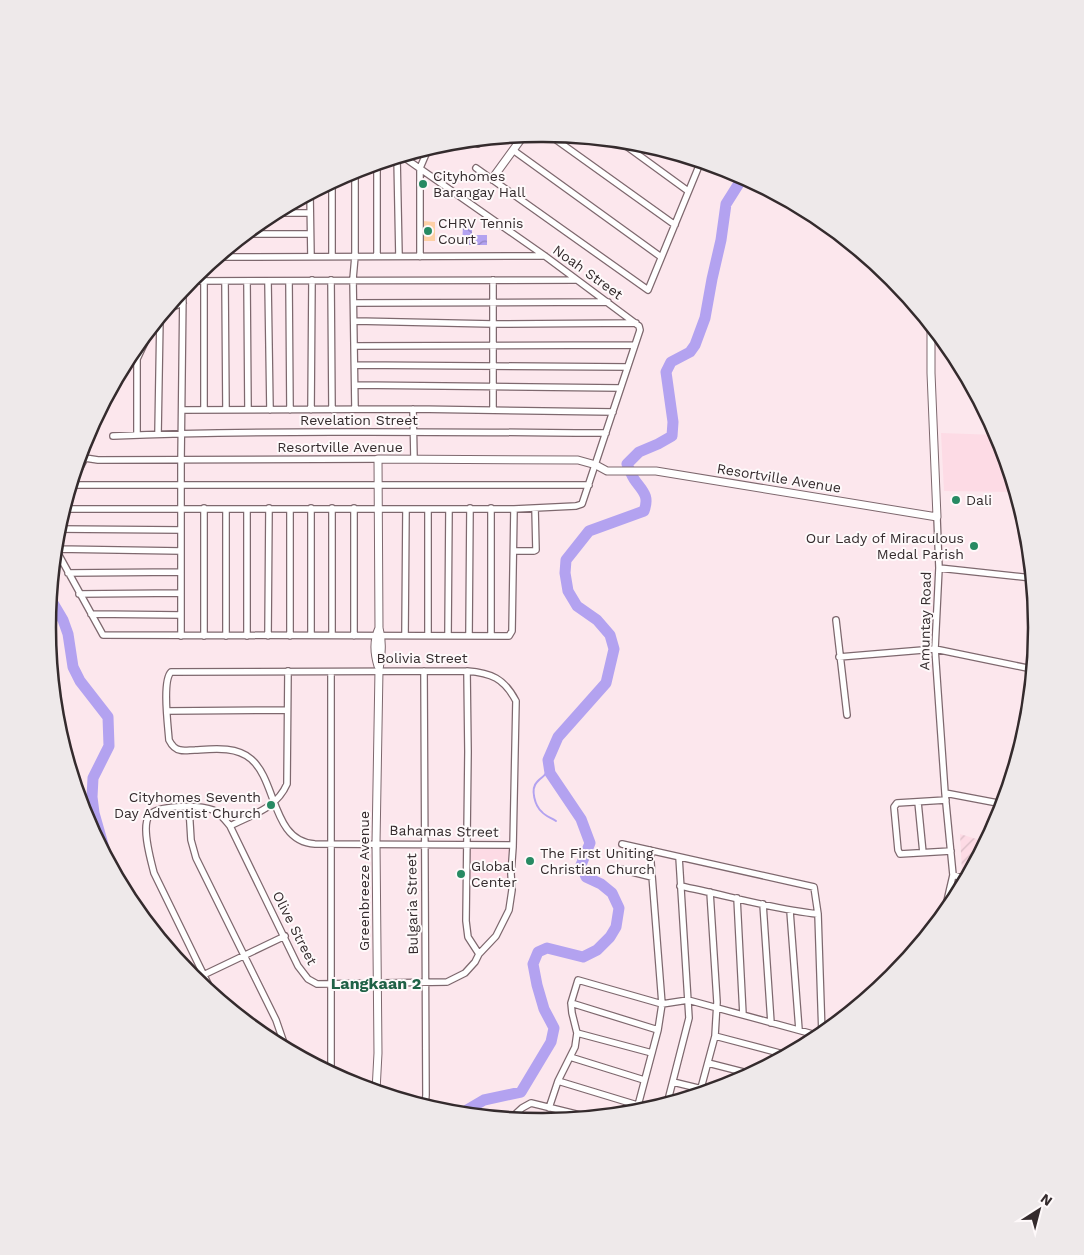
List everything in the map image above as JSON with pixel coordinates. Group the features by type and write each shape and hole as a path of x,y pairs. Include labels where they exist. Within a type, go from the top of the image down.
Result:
{"street":[{"path":"492,180 518,143"},
{"path":"560,143 675,225"},
{"path":"513,150 661,257"},
{"path":"632,150 688,191"},
{"path":"420,257 420,168 425,156"},
{"name":"Noah Street","path":"409,160 545,256 636,324"},
{"path":"397,164 399,256"},
{"path":"476,168 648,290 698,168"},
{"path":"377,171 377,256"},
{"path":"355,179 355,256 353,279 355,303 355,409"},
{"path":"332,190 332,256"},
{"path":"310,201 311,257"},
{"path":"289,213 310,213"},
{"path":"258,234 310,234"},
{"path":"228,257 545,256"},
{"path":"204,410 204,280 268,282 353,279 576,280"},
{"path":"310,410 312,280"},
{"path":"331,280 332,410"},
{"path":"493,410 494,280"},
{"path":"225,281 226,410"},
{"path":"246,281 248,410"},
{"path":"289,281 290,410"},
{"path":"268,282 270,410"},
{"path":"355,303 608,302"},
{"path":"180,304 183,303 180,460 181,636"},
{"path":"71,509 514,509 580,505 596,465 640,330 636,324 494,324 355,321"},
{"path":"158,434 160,328"},
{"name":"Amuntay Road","path":"931,337 938,568 936,649 945,793 953,875 949,892"},
{"path":"355,346 634,345"},
{"path":"137,360 137,435"},
{"path":"355,365 627,367"},
{"path":"355,385 620,388"},
{"path":"182,410 413,409 613,412"},
{"path":"413,409 414,458"},
{"name":"Revelation Street","path":"112,436 181,433 606,433"},
{"name":"Resortville Avenue","path":"87,458 98,460 570,459 617,470 656,471 937,517"},
{"name":"Greenbreeze Avenue","path":"376,1083 378,1053 376,843 379,670 375,656 378,633 378,459"},
{"path":"78,485 589,485"},
{"path":"204,508 204,636"},
{"path":"268,636 269,508"},
{"path":"311,508 311,635"},
{"path":"332,508 332,635"},
{"path":"354,508 354,636"},
{"path":"469,635 470,508"},
{"path":"490,636 491,508"},
{"path":"514,550 534,552 536,550 535,508"},
{"path":"226,509 226,636"},
{"path":"247,509 247,636"},
{"path":"290,509 290,636"},
{"path":"405,636 406,509"},
{"path":"428,509 428,635"},
{"path":"448,635 449,509"},
{"path":"61,559 103,635 354,636 378,633 405,636 509,636 512,634 514,509"},
{"path":"67,529 181,530"},
{"path":"63,549 181,551"},
{"path":"938,568 1025,577"},
{"path":"68,573 181,572"},
{"path":"80,594 181,594"},
{"path":"91,614 181,615"},
{"path":"836,620 847,715"},
{"path":"839,657 936,649 1026,668"},
{"path":"230,826 274,804 283,793 287,784 286,710 288,671"},
{"name":"Bulgaria Street","path":"424,671 426,1099"},
{"path":"467,671 466,928 472,946 479,954"},
{"name":"Bolivia Street","path":"171,672 467,671 485,672 498,679 511,691 516,701 512,890 507,916 496,936 479,954"},
{"name":"Bahamas Street","path":"171,672 167,678 167,711 169,740 175,748 180,750 221,749 243,753 255,762 285,825 294,837 300,841 307,844 424,843 513,845"},
{"path":"331,672 331,1065"},
{"path":"167,711 286,710"},
{"path":"945,793 995,802"},
{"path":"946,800 897,803 894,807 900,854 951,851"},
{"path":"918,802 923,853"},
{"path":"189,807 191,840 196,858 276,1020 282,1037"},
{"name":"Olive Street","path":"203,975 154,874 146,830 147,820 152,812 168,808 189,807 212,809 219,813 230,826 298,966 308,979 317,984 447,982 460,976 475,962 479,954"},
{"path":"622,844 814,887 818,914 821,1025"},
{"path":"558,1081 637,1104 658,1030 662,1004 650,850"},
{"path":"669,1097 689,1018 679,857"},
{"path":"620,869 652,877"},
{"path":"953,875 959,877"},
{"path":"680,886 790,911 818,914"},
{"path":"702,1086 715,1036 717,1008 710,892"},
{"path":"737,898 743,1015"},
{"path":"763,904 771,1023"},
{"path":"790,911 799,1030"},
{"path":"203,975 285,936"},
{"path":"549,1108 558,1081 575,1047 577,1033 571,1003 578,980 662,1004 688,1000 810,1032"},
{"path":"571,1003 658,1030"},
{"path":"577,1033 652,1053"},
{"path":"715,1036 777,1052"},
{"path":"570,1057 644,1080"},
{"path":"708,1063 739,1071"},
{"path":"673,1082 697,1087"},
{"path":"517,1112 530,1104 567,1112"}],"shaded area":[{"name":"CHRV Tennis Court","path":"422,221 435,222 435,241 421,241"},
{"path":"941,433 988,435 1008,492 944,491"},
{"path":"960,834 979,840 962,872"},
{"path":"470,845 509,846 508,888 468,886"}],"water":[{"path":"463,226 472,226 472,235 487,235 487,245 462,245"}],"waterway":[{"path":"471,1108 484,1100 521,1092 551,1042 554,1028 544,1009 533,964 538,952 547,948 583,957 597,950 610,937 616,927 619,908 612,893 601,884 586,877 581,865 590,843 581,819 550,773 548,760 558,737 606,683 614,649 610,635 597,620 577,606 568,591 565,573 566,560 589,531 644,511 646,497 627,464 639,452 672,436 673,422 666,372 671,362 690,352 695,345 705,318 721,240 726,204 739,184"},
{"path":"57,609 68,634 73,667 80,681 108,717 109,746 93,778 92,797 96,819"},
{"path":"549,767 545,775 535,785 535,802 545,815 556,821"}],"place":[{"name":"Cityhomes Barangay Hall","path":"423,184"},
{"name":"CHRV Tennis Court","path":"428,231"},
{"name":"Dali","path":"956,500"},
{"name":"Our Lady of Miraculous Medal Parish","path":"974,546"},
{"name":"Cityhomes Seventh Day Adventist Church","path":"271,805"},
{"name":"The First Uniting Christian Church","path":"530,861"},
{"name":"Global Center","path":"461,874"}],"district":[{"name":"Langkaan 2","path":"376,983"}]}
